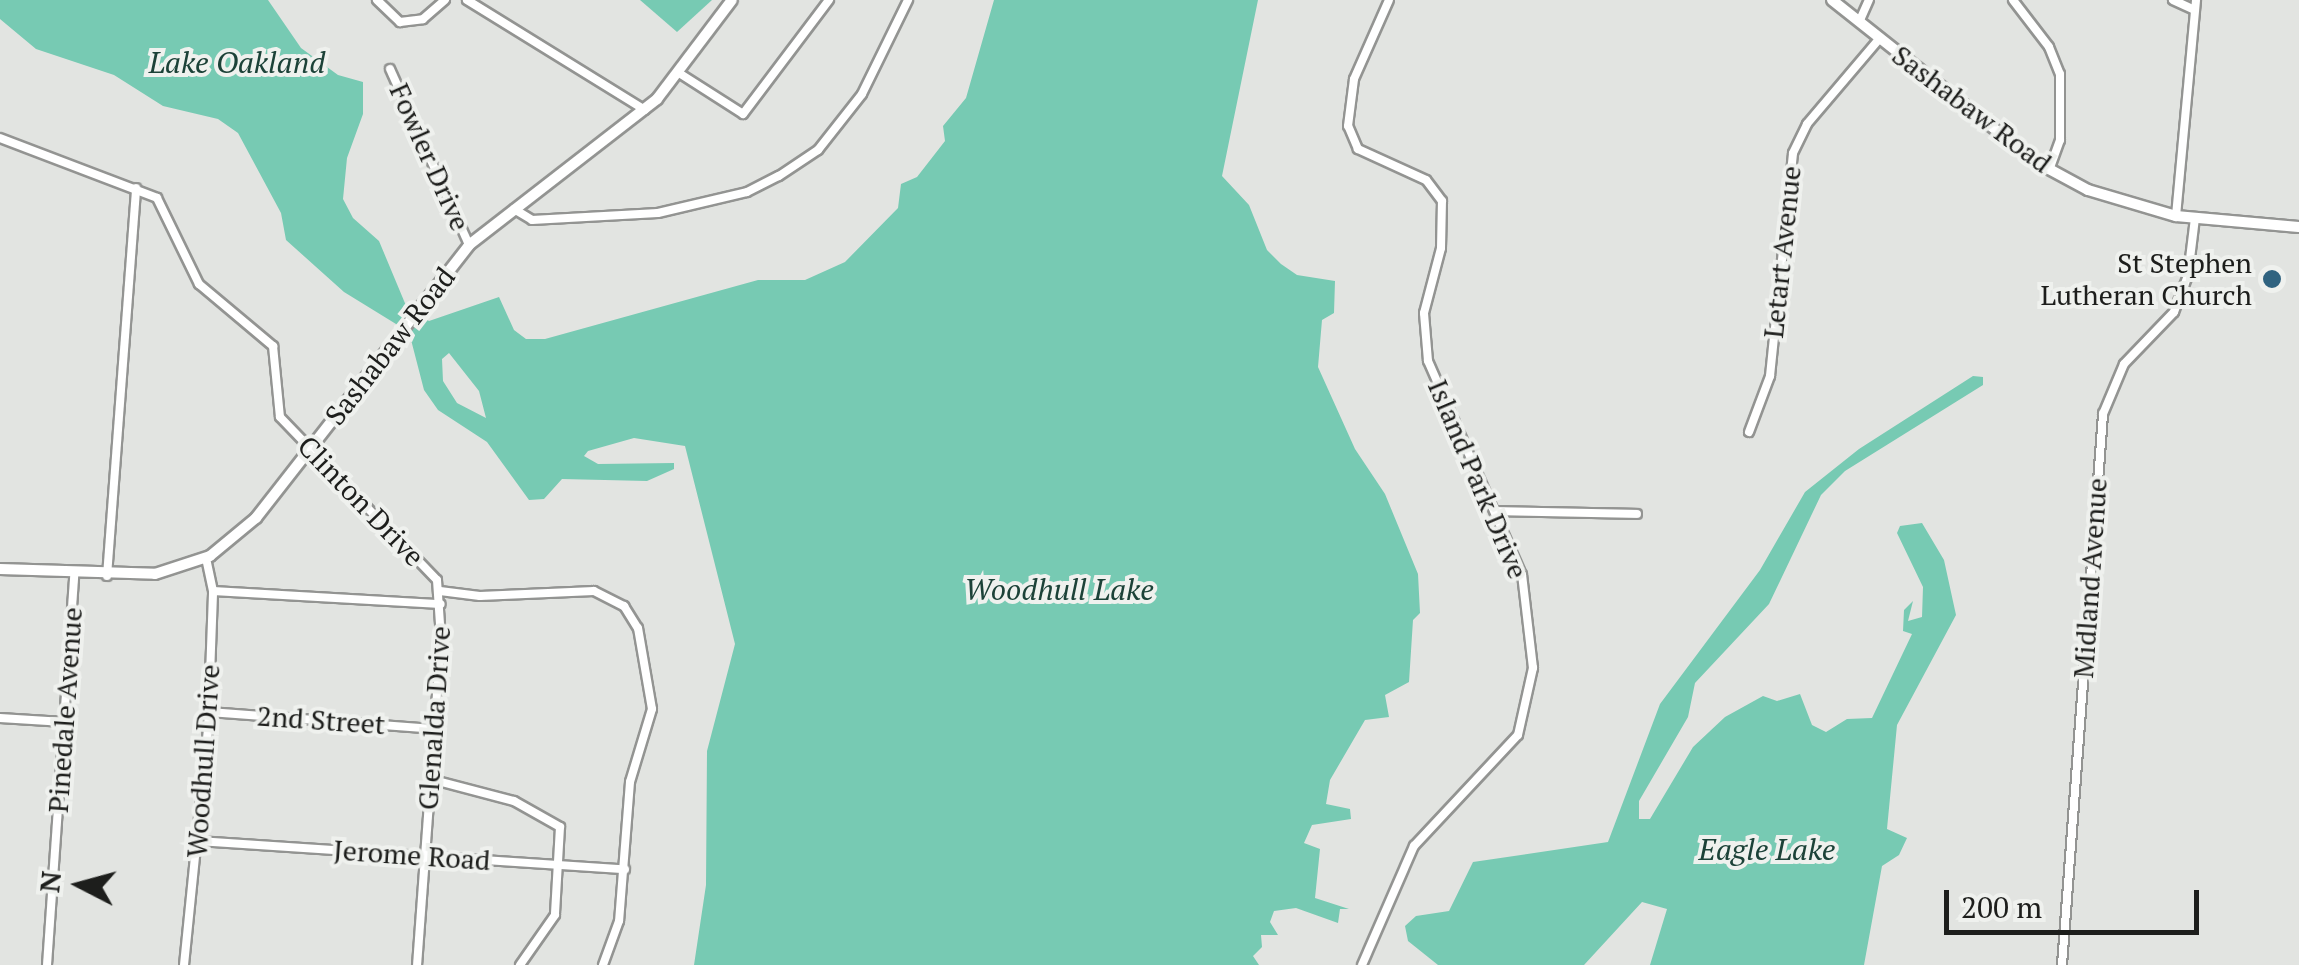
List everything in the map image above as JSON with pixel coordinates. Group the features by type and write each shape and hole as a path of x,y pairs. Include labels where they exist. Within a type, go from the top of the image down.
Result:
{"street":[{"path":"377,0 400,22 422,18 445,0"},
{"path":"466,0 645,110"},
{"name":"Sashabaw Road","path":"0,569 74,575 155,574 206,558 256,518 469,245 645,110 679,73 732,0"},
{"path":"679,73 743,114 829,0"},
{"path":"514,209 532,220 658,213 747,192 779,176 818,150 862,94 908,0"},
{"name":"Island Park Drive","path":"1362,965 1414,846 1443,808 1509,751 1525,723 1532,687 1531,617 1496,511 1428,361 1424,313 1441,248 1442,201 1426,180 1360,150 1348,126 1354,79 1389,0"},
{"name":"Sashabaw Road","path":"1832,0 2049,170 2133,208 2176,216 2299,227"},
{"path":"1860,20 1869,0"},
{"path":"2012,0 2049,47 2060,74 2060,140 2049,170"},
{"path":"2173,0 2194,10"},
{"path":"2176,216 2196,0"},
{"name":"Letart Avenue","path":"1749,432 1770,376 1793,153 1808,124 1880,38"},
{"name":"Fowler Drive","path":"390,69 469,245"},
{"name":"Clinton Drive","path":"0,138 156,198 199,284 273,346 274,408 423,563 440,590 480,596 594,590 624,606 644,648 652,709 630,782 625,869"},
{"name":"Pinedale Avenue","path":"107,576 136,188"},
{"name":"Midland Avenue","path":"2062,965 2103,414 2124,364 2174,312 2188,275 2195,218"},
{"path":"1496,511 1637,514"},
{"name":"Woodhull Drive","path":"184,965 209,712 212,591 206,558"},
{"name":"Pinedale Avenue","path":"47,965 74,575"},
{"name":"Glenalda Drive","path":"416,965 440,590"},
{"path":"212,591 441,604"},
{"name":"2nd Street","path":"209,712 433,729"},
{"path":"0,718 64,722"},
{"path":"430,779 478,789 549,817 560,827 554,915 520,965"},
{"name":"Jerome Road","path":"198,841 625,869"},
{"path":"603,965 619,921 625,869"}],"water":[{"name":"Woodhull Lake","path":"0,0 268,0 301,48 338,75 363,82 363,114 347,158 343,199 353,218 379,241 407,308 429,321 499,297 514,330 526,339 545,339 758,280 805,280 845,262 898,208 901,184 917,177 945,141 943,126 966,98 994,0 1258,0 1222,176 1249,205 1267,250 1281,264 1297,275 1335,281 1334,313 1322,320 1318,367 1355,449 1385,494 1418,574 1420,613 1413,620 1409,682 1385,695 1389,717 1365,720 1330,780 1326,804 1350,809 1351,819 1312,825 1304,843 1320,849 1315,898 1349,909 1340,909 1338,923 1296,908 1274,911 1270,922 1278,935 1261,935 1262,947 1253,956 1259,965 694,965 706,885 707,751 735,644 685,446 634,438 588,451 584,456 598,464 674,463 674,469 647,481 562,479 544,499 529,500 487,442 438,410 424,390 409,332 344,292 286,240 281,213 238,133 218,119 163,106 114,75 36,49 0,19","holes":["449,353 479,391 486,418 457,403 443,381 442,359"]},
{"path":"640,0 712,0 677,32"},
{"name":"Eagle Lake","path":"1973,376 1983,377 1983,385 1845,471 1821,495 1769,604 1695,683 1688,717 1639,801 1639,819 1650,819 1693,747 1725,717 1763,696 1777,701 1800,694 1812,725 1826,732 1847,719 1872,718 1912,634 1903,631 1904,610 1913,601 1908,621 1922,617 1923,587 1897,533 1900,526 1922,523 1944,560 1956,615 1897,725 1887,829 1907,838 1899,855 1882,866 1864,965 1650,965 1667,909 1642,902 1584,965 1438,965 1408,941 1405,926 1416,916 1449,911 1473,862 1608,842 1660,704 1760,570 1805,492 1859,449"}],"place":[{"name":"St Stephen Lutheran Church","path":"2272,279"}],"water label":[{"name":"Lake Oakland","path":"237,62"}]}
